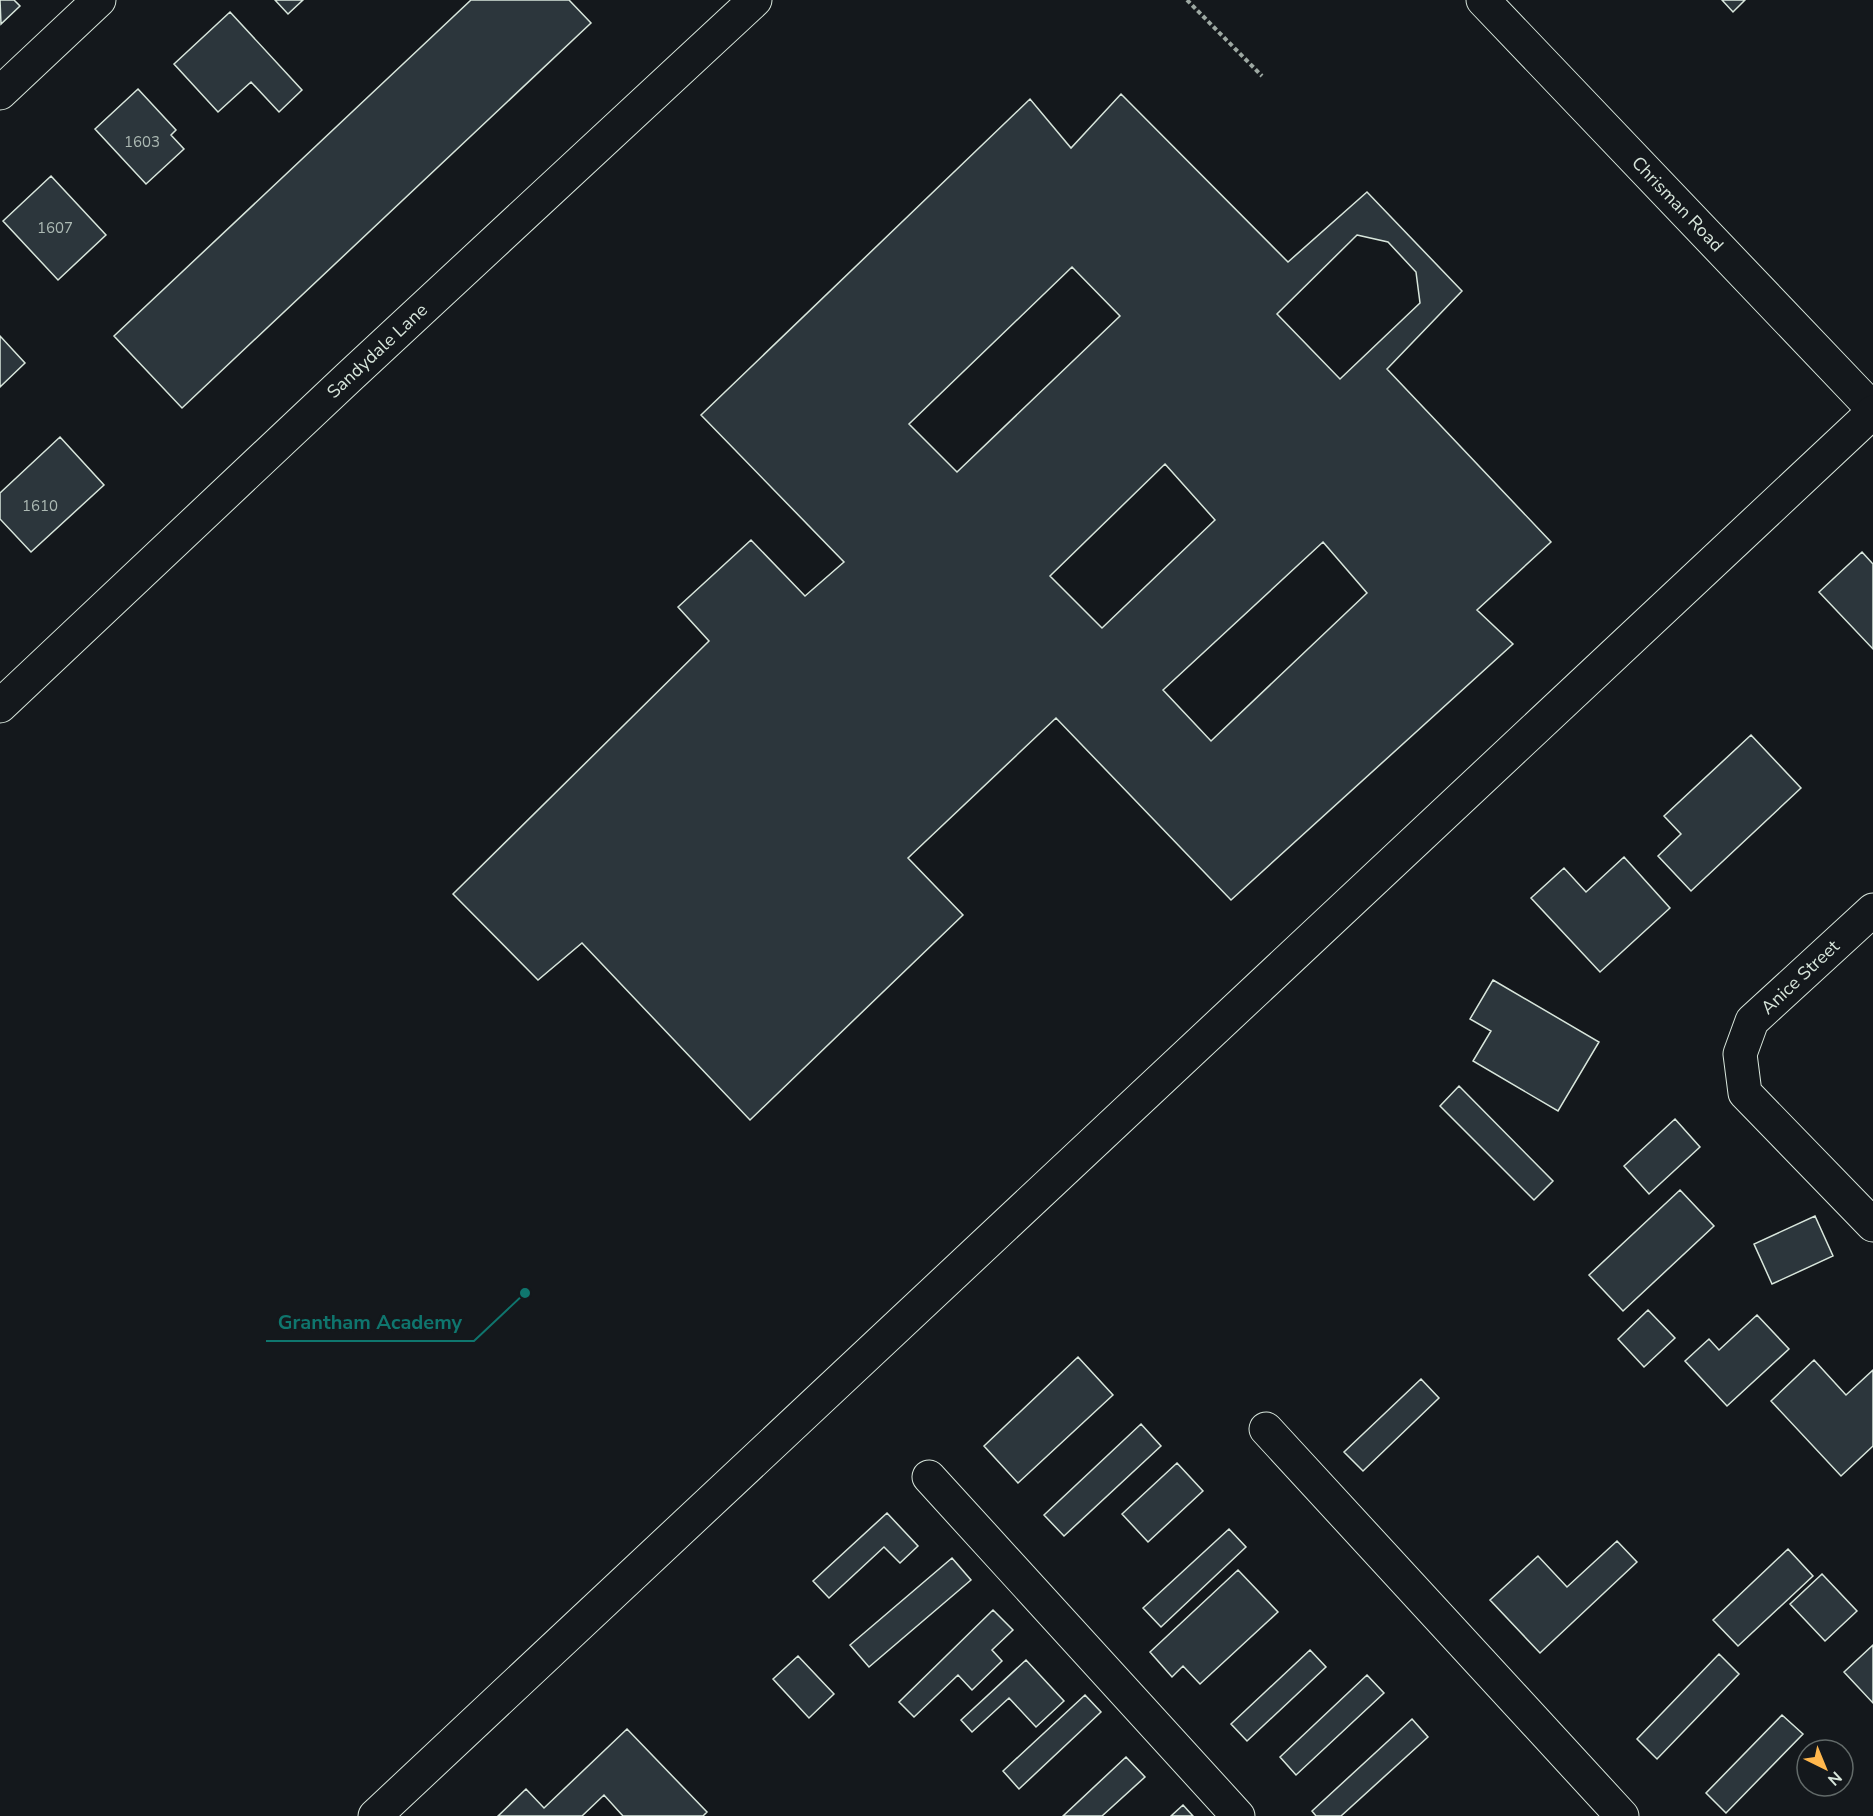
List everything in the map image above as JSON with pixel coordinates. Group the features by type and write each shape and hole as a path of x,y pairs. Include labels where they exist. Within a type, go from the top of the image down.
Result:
{"street":[{"path":"0,93 99,0"},
{"name":"Sandydale Lane","path":"0,706 755,0"},
{"name":"Chrisman Road","path":"1483,0 1873,410"},
{"path":"375,1816 1873,410"},
{"name":"Anice Street","path":"1873,910 1752,1021 1740,1054 1745,1093 1873,1225"},
{"path":"1266,1429 1622,1816"},
{"path":"928,1477 1238,1816"}],"path":[{"path":"1187,0 1262,76"}],"building":[{"path":"0,0 14,0 20,6 1,24"},
{"path":"275,0 303,0 288,14"},
{"path":"471,0 569,0 591,23 182,408 114,336"},
{"path":"1722,0 1745,0 1733,12"},
{"path":"230,12 302,90 279,112 251,82 218,112 174,64"},
{"path":"138,89 176,130 171,135 184,149 146,184 95,129"},
{"path":"1121,94 1288,262 1367,192 1462,291 1387,369 1551,542 1477,610 1513,644 1231,900 1056,718 908,858 963,915 750,1120 582,943 538,980 453,894 709,641 678,607 751,540 805,596 844,562 701,415 1030,99 1071,148","holes":["1357,235 1388,242 1416,272 1420,303 1340,379 1277,314","1072,267 1120,316 957,472 909,424","1165,464 1215,520 1102,628 1050,576","1323,542 1367,593 1211,741 1163,690"]},
{"path":"51,176 106,235 58,280 3,221"},
{"path":"0,336 25,363 0,387"},
{"path":"60,437 104,485 31,552 0,519 0,493"},
{"path":"1862,552 1873,564 1873,649 1819,592"},
{"path":"1751,735 1801,788 1691,891 1658,856 1681,834 1664,816"},
{"path":"1624,857 1670,908 1600,972 1531,898 1564,868 1586,892"},
{"path":"1493,980 1599,1042 1558,1111 1473,1061 1491,1031 1470,1019"},
{"path":"1459,1086 1553,1181 1534,1200 1440,1106"},
{"path":"1675,1119 1700,1147 1649,1194 1624,1166"},
{"path":"1680,1190 1714,1226 1623,1311 1589,1275"},
{"path":"1815,1216 1833,1256 1772,1284 1754,1244"},
{"path":"1648,1310 1675,1338 1644,1367 1618,1339"},
{"path":"1757,1315 1789,1349 1727,1406 1685,1361 1709,1339 1719,1350"},
{"path":"1078,1357 1113,1395 1018,1483 984,1446"},
{"path":"1814,1360 1846,1395 1873,1370 1873,1446 1841,1476 1771,1401"},
{"path":"1421,1379 1439,1398 1363,1471 1344,1452"},
{"path":"1141,1424 1161,1446 1064,1536 1044,1515"},
{"path":"1177,1463 1203,1491 1148,1542 1122,1514"},
{"path":"887,1513 918,1546 900,1563 884,1547 829,1598 813,1581"},
{"path":"1229,1529 1246,1547 1161,1627 1143,1608"},
{"path":"1617,1541 1637,1562 1540,1653 1490,1600 1538,1556 1567,1587"},
{"path":"1788,1549 1813,1576 1738,1646 1713,1620"},
{"path":"952,1558 971,1580 869,1667 850,1645"},
{"path":"1238,1570 1278,1612 1200,1684 1183,1666 1172,1677 1150,1652"},
{"path":"1822,1574 1857,1611 1825,1641 1790,1604"},
{"path":"993,1610 1013,1630 992,1650 1002,1661 972,1690 958,1675 914,1717 899,1702"},
{"path":"1873,1645 1873,1703 1844,1672"},
{"path":"1310,1650 1326,1667 1247,1741 1231,1724"},
{"path":"1719,1654 1739,1674 1657,1759 1637,1739"},
{"path":"798,1656 834,1694 809,1718 773,1679"},
{"path":"1026,1660 1064,1701 1036,1727 1009,1698 972,1732 961,1720"},
{"path":"1367,1675 1384,1693 1296,1775 1280,1757"},
{"path":"1085,1695 1101,1712 1019,1789 1003,1771"},
{"path":"1782,1715 1803,1734 1799,1738 1795,1738 1795,1742 1726,1813 1706,1793"},
{"path":"1412,1719 1428,1737 1341,1816 1316,1816 1312,1811"},
{"path":"627,1729 707,1812 703,1816 623,1816 604,1795 582,1816 498,1816 526,1789 544,1808"},
{"path":"1126,1757 1145,1777 1102,1816 1063,1816"},
{"path":"1183,1805 1193,1816 1171,1816"}],"place":[{"name":"Grantham Academy","path":"525,1293"}]}
